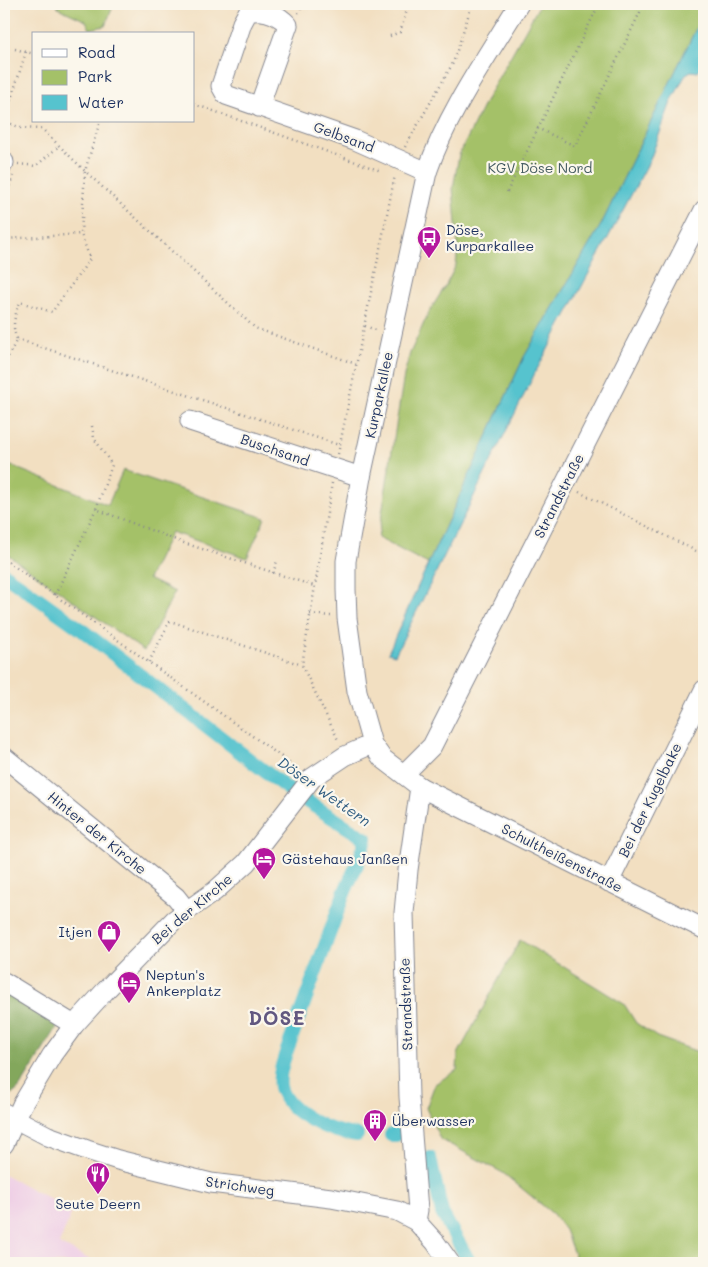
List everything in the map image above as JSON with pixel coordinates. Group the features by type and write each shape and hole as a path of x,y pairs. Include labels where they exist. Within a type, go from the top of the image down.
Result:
{"street":[{"name":"Kurparkallee","path":"412,781 382,758 372,744 357,692 347,618 346,561 360,477 427,172 435,148 451,117 518,4"},
{"name":"Gelbsand","path":"259,107 288,25 280,16 258,10 248,12 242,23 221,86 226,94 259,107 355,140 393,169 427,172"},
{"name":"Strandstraße","path":"416,1221 418,1210 409,1097 404,914 412,781 409,769 432,746 704,210"},
{"name":"Buschsand","path":"190,421 360,477"},
{"name":"Bei der Kugelbake","path":"609,882 704,690"},
{"name":"Bei der Kirche","path":"4,1144 9,1117 74,1024 140,953 174,920 246,863 309,781 345,756 372,744"},
{"name":"Hinter der Kirche","path":"4,757 176,897 187,911"},
{"name":"Schultheißenstraße","path":"412,781 704,929"},
{"path":"4,982 74,1024"},
{"name":"Strichweg","path":"9,1117 48,1136 118,1160 211,1183 331,1198 397,1211 416,1221 435,1242 450,1263"}],"path":[{"path":"390,36 400,32 409,4"},
{"path":"195,104 393,169 453,63 472,4"},
{"path":"507,192 599,4"},
{"path":"537,128 574,146 644,4"},
{"path":"15,49 32,54"},
{"path":"26,52 4,121 21,128 42,129 255,328 356,364"},
{"path":"6,361 17,339 14,330 14,318 20,302 52,312 90,258 80,234 85,171 100,122"},
{"path":"4,200 10,166 36,166 59,146"},
{"path":"4,242 6,239 80,234"},
{"path":"17,339 339,445"},
{"path":"54,595 96,510 112,465 94,438 92,426"},
{"path":"564,485 704,555"},
{"path":"96,510 181,542 314,586"},
{"path":"4,559 149,662 309,781"},
{"path":"273,572 277,561"},
{"path":"310,614 347,618"},
{"path":"149,662 170,621 302,665"}],"shaded area":[{"path":"4,1174 72,1211 59,1244 97,1263 4,1263"}],"green space":[{"path":"57,4 114,4 105,26 90,29 86,21 58,8"},
{"name":"KGV Döse Nord","path":"540,4 704,4 704,12 601,225 524,357 428,564 378,538 404,375 410,353 429,312 456,265 458,248 453,188 459,155 488,96"},
{"path":"4,463 108,505 123,470 265,518 247,558 171,532 148,579 175,592 144,651 4,552"},
{"path":"520,940 624,1004 636,1023 657,1037 704,1054 704,1263 574,1263 575,1257 565,1230 553,1214 503,1173 440,1139 426,1108 435,1084 457,1070 458,1054"},
{"path":"4,987 60,1023 20,1087 9,1095 4,1095"}],"water":[{"path":"704,12 704,60 698,72 691,71 686,74 671,102 650,160 534,375 395,655 388,653 524,357 601,225"}],"waterway":[{"name":"Döser Wettern","path":"4,574 78,627 289,790 366,839 342,899 280,1073 280,1087 284,1097 291,1106 323,1126 357,1135"},
{"name":"Döser Wettern","path":"391,1135 396,1135"},
{"name":"Döser Wettern","path":"430,1158 442,1213 470,1263"}],"place":[{"name":"Döse, Kurparkallee","path":"429,259"},
{"name":"Gästehaus Janßen","path":"264,880"},
{"name":"Itjen","path":"109,953"},
{"name":"Neptun's Ankerplatz","path":"129,1004"},
{"name":"Überwasser","path":"375,1142"},
{"name":"Seute Deern","path":"98,1195"}],"district":[{"name":"DÖSE","path":"277,1018"}]}
